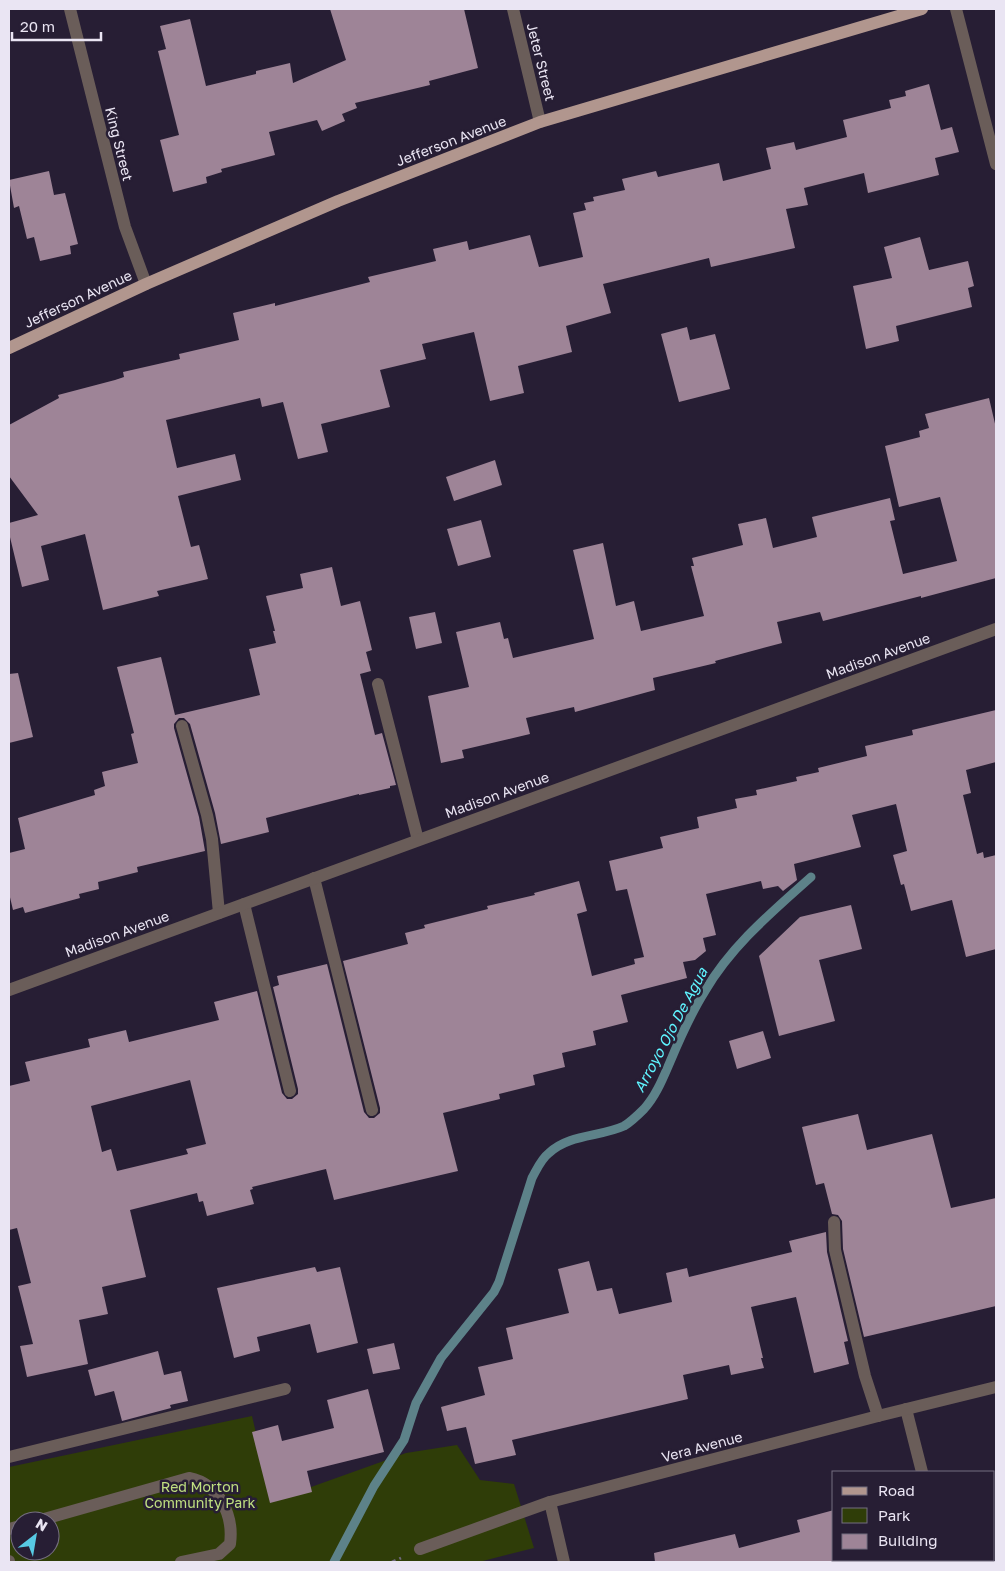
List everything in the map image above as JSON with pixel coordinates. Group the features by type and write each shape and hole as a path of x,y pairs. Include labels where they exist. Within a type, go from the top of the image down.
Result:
{"main road":[{"name":"Jefferson Avenue","path":"9,348 146,284 338,201 540,122 922,9"}],"street":[{"name":"King Street","path":"70,9 125,227 146,284"},
{"name":"Jeter Street","path":"513,9 540,122"},
{"path":"956,9 996,164"},
{"name":"Madison Avenue","path":"9,990 996,629"},
{"path":"378,684 418,840"},
{"path":"182,726 212,839 219,913"},
{"path":"314,878 372,1110"},
{"path":"244,904 290,1091"},
{"path":"834,1222 835,1250 865,1376 878,1416"},
{"name":"Vera Avenue","path":"420,1548 550,1502 996,1387"},
{"path":"9,1457 284,1389"},
{"path":"906,1409 922,1471"},
{"path":"60,1514 189,1478 199,1480 212,1488 222,1501 232,1530 230,1544 219,1554 181,1562"},
{"path":"550,1502 564,1562"}],"green space":[{"name":"Red Morton Community Park","path":"252,1416 272,1501 406,1453 457,1445 480,1480 514,1484 534,1548 479,1562 9,1562 9,1467"}],"building":[{"path":"330,9 464,9 478,68 429,81 430,85 355,103 357,108 342,114 345,121 322,131 317,120 269,132 275,155 221,169 222,172 206,177 207,183 173,192 160,140 179,135 158,51 166,49 160,26 190,19 206,86 256,74 256,71 290,63 293,83 346,60"},
{"path":"929,84 941,130 952,127 959,152 935,158 939,175 868,193 864,173 804,188 808,205 786,209 795,248 711,267 709,258 603,284 611,313 566,326 572,352 518,366 524,393 490,401 474,332 422,344 426,359 380,370 390,407 321,424 328,452 298,459 283,402 262,407 260,398 166,420 177,468 235,454 241,480 178,496 191,547 199,545 208,579 157,591 159,596 103,610 85,534 41,546 49,580 22,587 9,533 9,523 38,515 9,476 9,425 59,398 58,395 124,377 123,372 180,359 179,354 239,340 233,313 275,303 275,306 370,282 368,277 436,261 433,249 467,241 469,250 530,235 539,267 583,257 573,213 586,210 584,203 594,201 593,197 625,190 622,179 656,171 658,177 719,163 723,181 771,169 766,148 794,142 796,150 847,137 843,120 891,108 889,100 906,96 905,91"},
{"path":"49,171 54,195 65,193 78,244 70,246 71,254 40,261 34,237 27,239 19,206 14,208 9,180"},
{"path":"920,237 929,270 968,261 974,286 968,288 972,307 896,326 899,341 866,349 853,286 892,278 884,247"},
{"path":"687,327 690,340 715,334 730,389 679,402 661,334"},
{"path":"989,398 996,428 996,578 823,621 820,612 777,622 782,643 715,661 716,663 653,678 655,690 575,712 574,707 526,718 530,734 462,750 464,758 441,763 428,696 469,687 456,632 500,622 504,639 508,638 513,658 594,639 573,550 603,543 616,606 634,601 641,631 704,616 691,566 694,566 692,558 743,545 738,524 766,518 773,548 817,537 812,517 890,498 895,520 890,521 903,574 957,561 940,497 899,507 885,446 920,437 919,431 929,428 925,414"},
{"path":"495,460 502,485 454,501 446,477"},
{"path":"481,520 491,557 458,566 447,529"},
{"path":"332,567 341,606 360,601 372,650 366,652 371,671 360,674 375,735 382,733 396,785 266,818 269,832 221,844 215,813 190,724 184,718 179,718 174,724 174,728 199,817 205,851 137,867 138,872 98,882 99,889 79,894 80,898 25,913 23,907 13,910 9,893 9,853 25,849 18,818 95,795 94,790 105,786 102,772 138,763 131,734 134,733 117,667 161,657 175,715 260,695 249,649 276,643 273,631 275,631 266,596 303,588 300,574"},
{"path":"435,612 442,643 416,649 409,617"},
{"path":"18,673 33,737 9,743 9,674"},
{"path":"996,710 996,762 966,770 971,793 963,795 977,854 983,852 984,858 996,855 996,949 966,957 952,900 911,911 904,884 901,885 893,855 907,851 896,804 852,815 861,847 794,864 797,880 783,891 778,886 763,889 761,881 706,894 716,935 703,938 706,951 695,960 683,962 687,978 621,995 628,1022 593,1031 596,1045 562,1053 565,1067 533,1075 535,1085 499,1094 500,1099 443,1113 458,1171 334,1200 326,1169 252,1187 253,1189 250,1190 254,1204 207,1216 203,1201 199,1202 197,1193 130,1210 146,1277 102,1287 108,1314 79,1320 88,1364 27,1377 20,1346 33,1344 18,1286 31,1283 17,1228 9,1230 9,1086 30,1081 25,1062 90,1047 88,1039 126,1030 129,1042 219,1020 214,1002 257,991 282,1093 287,1099 292,1099 298,1094 298,1089 273,987 279,985 277,976 327,964 364,1112 369,1118 374,1118 380,1113 380,1108 343,961 408,944 405,933 425,928 424,925 488,909 487,906 535,895 534,893 579,881 587,911 577,914 592,976 635,964 634,959 644,957 627,889 616,891 609,861 663,848 660,837 699,828 697,817 737,808 735,799 757,795 756,790 797,781 796,777 819,772 818,768 867,756 865,746 913,735 912,730","holes":["190,1080 206,1144 186,1149 188,1154 117,1171 111,1149 102,1152 91,1106"]},
{"path":"851,905 862,949 819,960 835,1021 779,1036 759,956 800,917"},
{"path":"763,1031 771,1058 737,1069 729,1041"},
{"path":"858,1114 867,1150 932,1134 951,1208 996,1198 996,1306 864,1337 843,1249 842,1221 838,1215 832,1214 824,1183 816,1185 802,1127"},
{"path":"826,1232 827,1252 848,1341 844,1342 849,1364 814,1373 796,1297 751,1307 764,1368 731,1375 729,1365 683,1375 688,1399 512,1440 516,1455 475,1464 466,1427 447,1431 441,1407 485,1395 478,1367 513,1359 506,1328 569,1313 558,1269 589,1261 597,1291 612,1288 619,1314 672,1302 666,1273 687,1268 689,1277 792,1252 789,1241"},
{"path":"315,1267 317,1272 340,1267 358,1343 317,1353 310,1324 257,1337 260,1351 234,1358 217,1288"},
{"path":"394,1343 400,1369 373,1374 367,1349"},
{"path":"158,1351 164,1375 181,1371 188,1401 170,1405 171,1408 122,1421 114,1391 95,1396 88,1370"},
{"path":"368,1389 384,1452 307,1471 312,1492 270,1503 252,1432 278,1425 282,1441 334,1428 327,1400"},
{"path":"832,1511 832,1561 834,1562 655,1562 654,1553 735,1534 739,1548 800,1532 797,1520"}],"waterway":[{"name":"Arroyo Ojo De Agua","path":"334,1562 374,1486 404,1440 416,1403 441,1358 494,1292 499,1282 532,1178 541,1161 546,1155 566,1142 624,1126 644,1109 659,1087 690,1017 716,974 740,944 811,877"}]}
